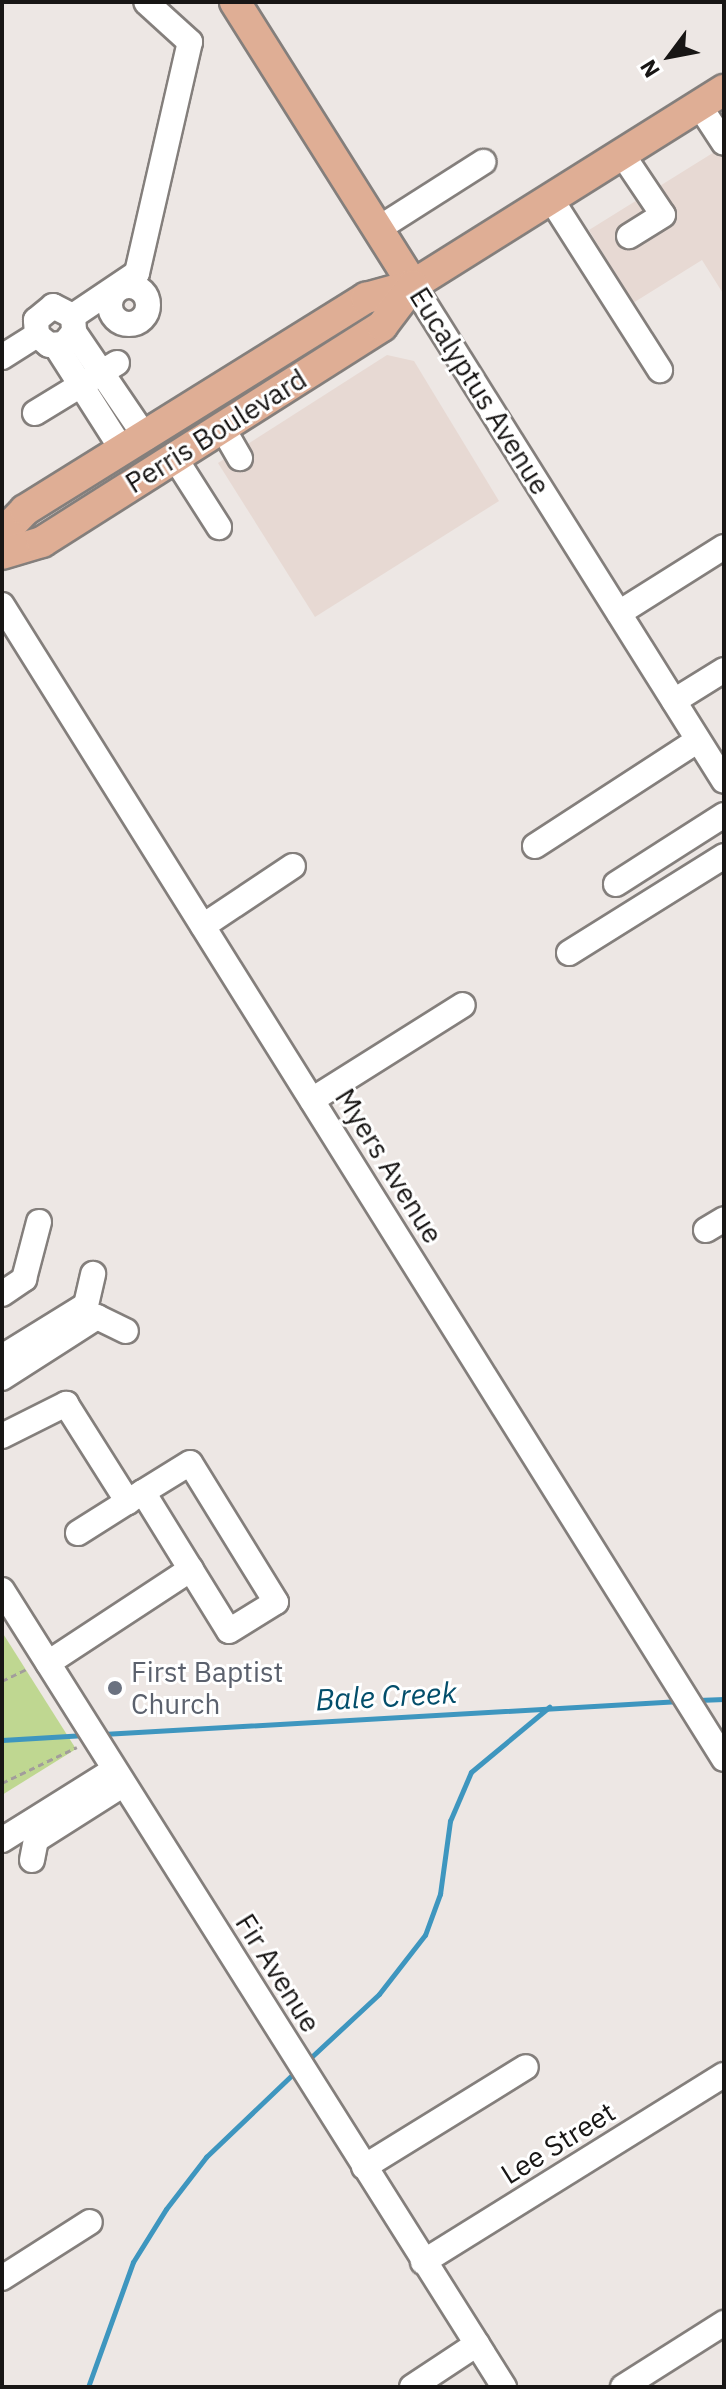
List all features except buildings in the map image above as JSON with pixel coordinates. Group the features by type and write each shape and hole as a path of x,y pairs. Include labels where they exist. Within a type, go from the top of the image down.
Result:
{"main road":[{"name":"Eucalyptus Avenue","path":"242,5 413,285"},
{"name":"Perris Boulevard","path":"2,534 25,510 366,298 413,285 712,98"},
{"name":"Perris Boulevard","path":"2,554 42,542 382,326 413,285"}],"street":[{"path":"2,357 60,332 137,273 190,42 146,2"},
{"path":"712,98 724,143"},
{"path":"622,154 663,215 629,236"},
{"path":"378,229 483,162"},
{"path":"551,199 660,370"},
{"name":"Eucalyptus Avenue","path":"413,285 724,781"},
{"path":"60,332 99,374 134,444"},
{"path":"35,413 99,374"},
{"path":"222,427 240,458"},
{"path":"175,458 219,527"},
{"path":"619,613 724,547"},
{"name":"Myers Avenue","path":"2,605 724,1759"},
{"path":"674,701 724,670"},
{"path":"535,846 698,740"},
{"path":"616,884 724,815"},
{"path":"569,953 724,856"},
{"path":"203,926 293,866"},
{"path":"312,1100 463,1005"},
{"path":"2,1294 24,1279 39,1222"},
{"path":"2,1357 86,1305 93,1274"},
{"path":"2,1378 97,1317 126,1331"},
{"path":"2,1436 53,1404 66,1404 136,1497 191,1569 229,1631 276,1602 190,1463 136,1497 78,1533"},
{"path":"38,1666 191,1569"},
{"name":"Fir Avenue","path":"2,1590 38,1666 89,1742 119,1777 504,2387"},
{"path":"2,1840 119,1777"},
{"path":"32,1860 36,1840 119,1777"},
{"path":"364,2167 526,2067"},
{"name":"Lee Street","path":"423,2262 724,2075"},
{"path":"2,2278 90,2222"},
{"path":"623,2387 724,2323"},
{"path":"412,2387 477,2344"}],"path":[{"path":"2,1681 38,1666"},
{"path":"2,1783 89,1742"}],"shaded area":[{"path":"724,146 724,295 702,260 633,303 589,230"},
{"path":"387,355 414,361 499,501 315,617 218,463"}],"green space":[{"path":"2,1632 76,1749 2,1795"}],"waterway":[{"name":"Bale Creek","path":"698,1700 724,1699"},
{"name":"Bale Creek","path":"103,1734 680,1701"},
{"path":"307,2061 379,1994 425,1935 440,1894 450,1821 471,1772 549,1707"},
{"name":"Bale Creek","path":"2,1740 85,1735"},
{"path":"88,2387 133,2262 166,2209 206,2157 297,2070"}],"place":[{"name":"First Baptist Church","path":"115,1688"}]}
